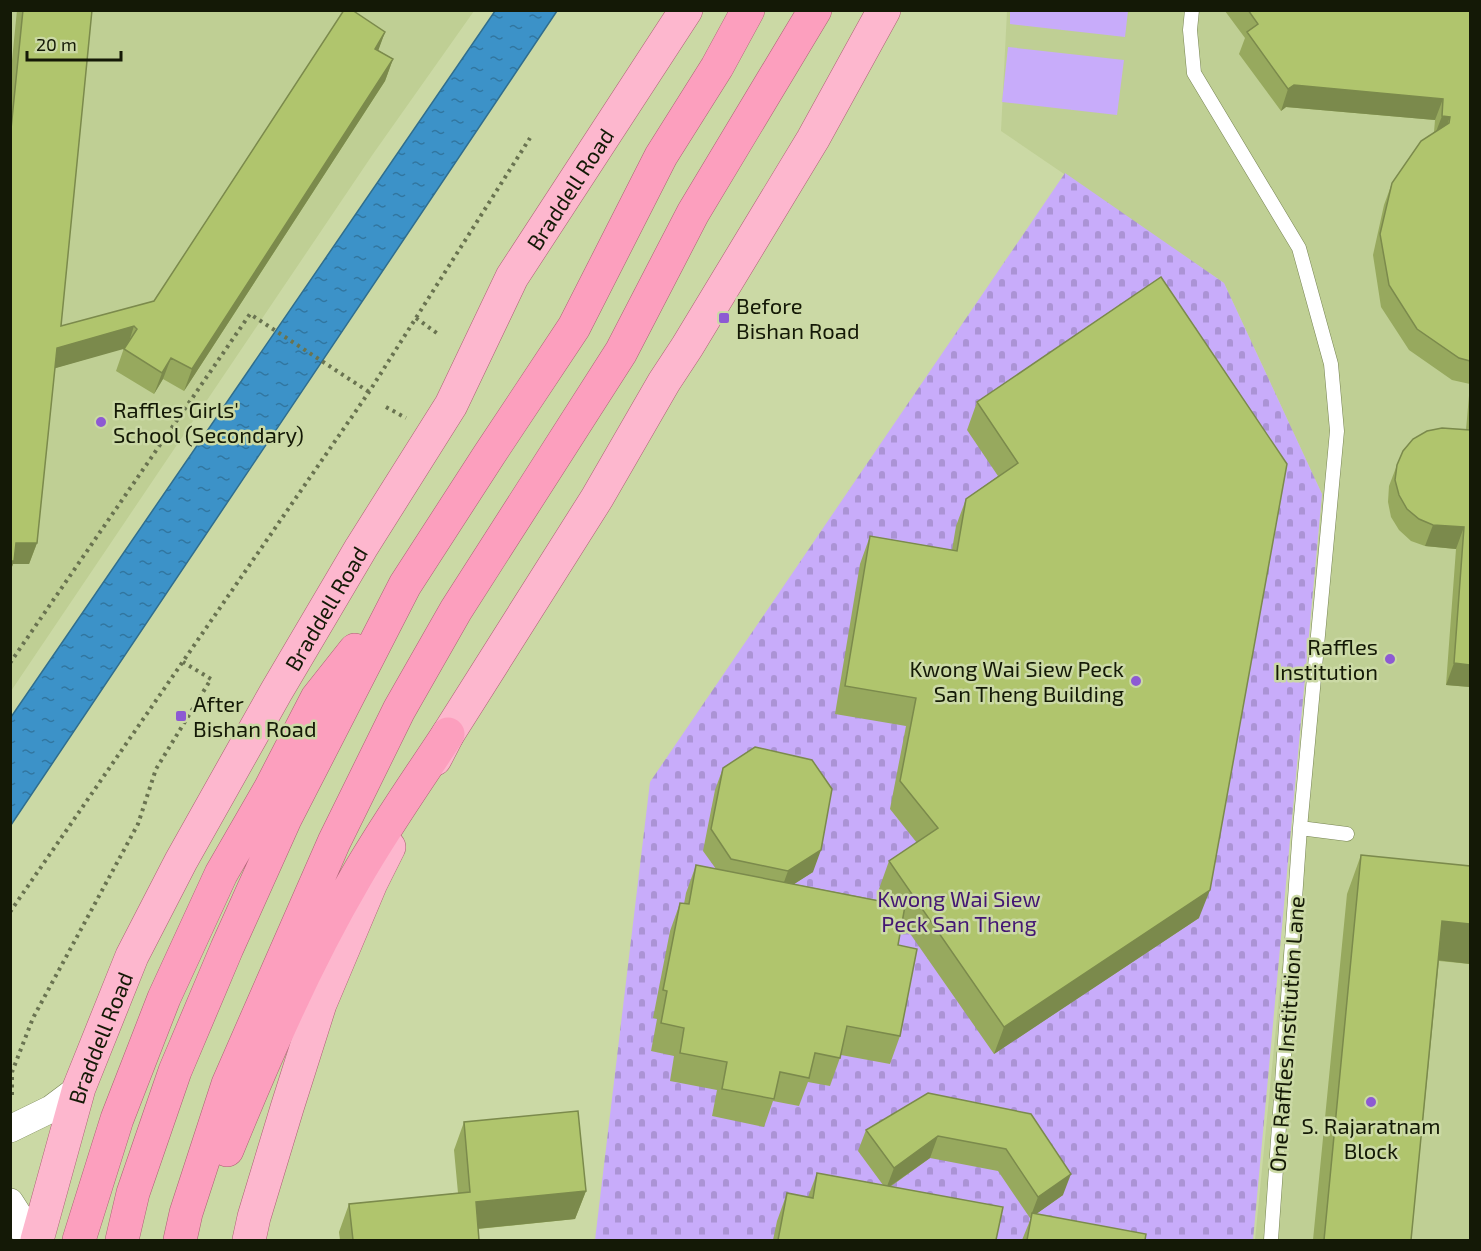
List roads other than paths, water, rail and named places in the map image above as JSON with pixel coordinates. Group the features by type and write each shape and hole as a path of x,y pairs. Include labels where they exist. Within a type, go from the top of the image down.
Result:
{"highway":[{"path":"79,1240 117,1119 164,998 221,874 270,789 317,698 405,585 574,327 661,156 717,68 748,10"},
{"path":"180,1240 186,1213 228,1084 334,842 399,710 456,610 621,352 693,213 815,10"},
{"path":"122,1240 134,1192 174,1071 227,948 285,819 405,585"},
{"path":"194,1240 201,1216 248,1099 300,980 356,876 447,734"}],"main road":[{"name":"Braddell Road","path":"37,1240 79,1088 132,956 181,861 276,692 361,548 451,405 512,277 686,10"},
{"path":"249,1240 254,1217 320,1004 371,883 447,734 597,498 664,382 813,139 884,10"}],"street":[{"path":"11,1129 51,1109 79,1088"},
{"path":"10,1202 19,1216 27,1240"}],"lane":[{"name":"One Raffles Institution Lane","path":"1192,10 1190,30 1194,73 1299,248 1331,364 1337,431 1300,828 1271,1240"},
{"path":"1300,828 1347,834"}],"water":[{"path":"495,11 557,11 11,825 11,717"}],"place":[{"name":"Before Bishan Road","path":"724,318"},
{"name":"Raffles Girls' School (Secondary)","path":"101,422"},
{"name":"Raffles Institution","path":"1390,659"},
{"name":"Kwong Wai Siew Peck San Theng Building","path":"1136,681"},
{"name":"After Bishan Road","path":"181,716"},
{"name":"S. Rajaratnam Block","path":"1371,1102"}],"park label":[{"name":"Kwong Wai Siew Peck San Theng","path":"959,910"}]}
